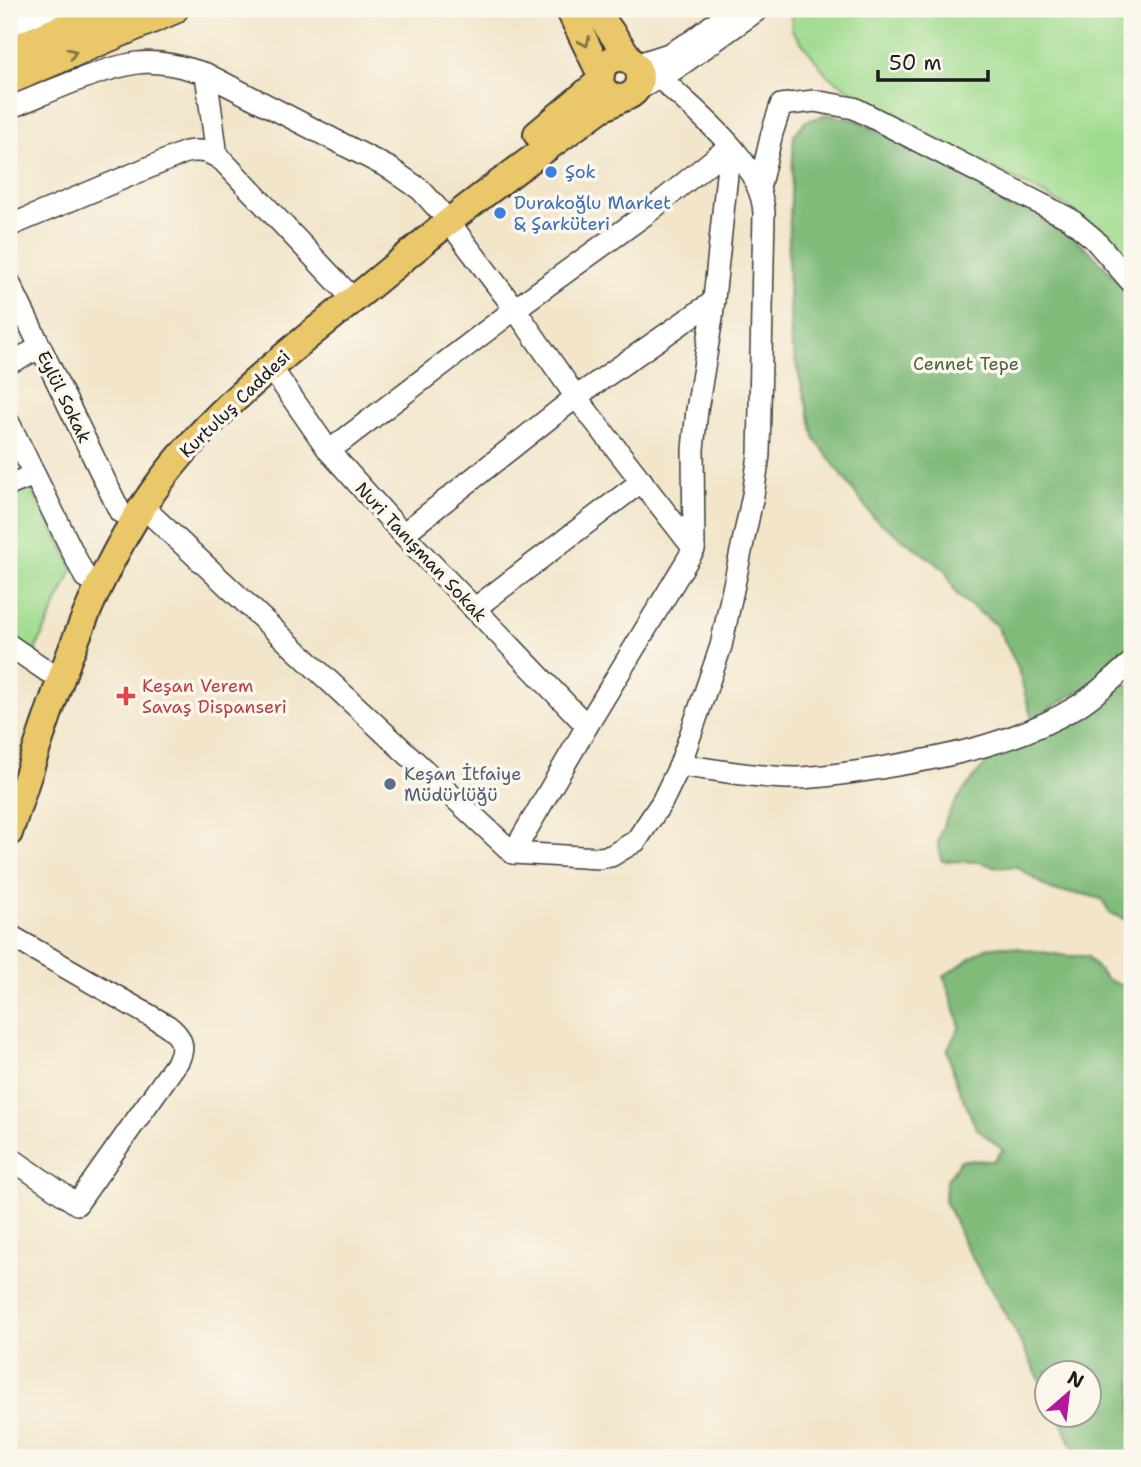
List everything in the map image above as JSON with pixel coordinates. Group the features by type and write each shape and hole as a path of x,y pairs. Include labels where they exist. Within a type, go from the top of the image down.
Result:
{"highway":[{"path":"9,53 111,9"},
{"path":"9,79 173,9"}],"main road":[{"path":"569,9 610,95 631,79 595,9"},
{"name":"Kurtuluş Caddesi","path":"9,833 82,627 154,462 193,418 237,375 348,293 444,216 570,108 601,78 607,63 620,58 631,79 600,109 444,216"},
{"name":"Kurtuluş Caddesi","path":"9,782 47,671 85,577 132,509 186,450 270,366 348,293"}],"street":[{"path":"9,28 54,9"},
{"name":"Kurtuluş Caddesi","path":"631,79 692,41 733,9"},
{"name":"Kurtuluş Caddesi","path":"631,79 660,78 759,9"},
{"path":"9,108 103,72 137,64 169,65 206,74 391,169 421,190 444,216 576,397 694,549"},
{"path":"206,74 217,156"},
{"path":"132,509 513,853 598,858 625,850 644,831 680,765 721,646 756,477 761,409 764,213 759,188 730,146 660,78"},
{"path":"759,188 781,105 814,101 854,108 1062,215 1094,239 1132,283"},
{"path":"513,853 694,549 693,449 714,301 730,146"},
{"path":"329,452 514,309 646,214 730,146"},
{"path":"9,226 186,152 207,151 217,156 348,293"},
{"name":"Eylül Sokak","path":"9,282 40,348 132,509"},
{"path":"403,534 576,397 714,301"},
{"path":"9,363 40,348"},
{"name":"Nuri Tanışman Sokak","path":"270,366 329,452 403,534 587,726"},
{"path":"9,423 85,577"},
{"path":"9,485 34,475"},
{"path":"474,609 642,481"},
{"path":"9,645 47,671"},
{"path":"680,765 795,778 837,775 935,758 984,747 1041,726 1079,705 1131,665"},
{"path":"9,935 168,1026 178,1035 182,1049 178,1061 77,1204 9,1157"}],"green space":[{"path":"791,9 1132,9 1132,267 1098,231 1066,206 879,108 828,76 792,30"},
{"name":"Cennet Tepe","path":"827,114 858,121 1047,216 1092,253 1132,297 1132,649 1085,688 1032,719 1017,665 996,625 957,595 945,570 874,518 815,439 791,343 788,260 794,135 805,122"},
{"path":"30,488 74,567 33,655 9,639 9,492"},
{"path":"1123,682 1132,687 1132,923 1109,912 1102,899 1053,891 1017,867 942,861 938,845 946,819 973,779 994,757"},
{"path":"1003,946 1067,956 1087,956 1106,979 1125,987 1132,994 1132,1458 1078,1458 1064,1428 1102,1428 1102,1358 1032,1358 1032,1364 966,1247 945,1200 946,1181 961,1160 993,1161 1003,1150 976,1128 957,1084 947,1050 960,1026 944,976 986,948"}],"place":[{"name":"Şok","path":"551,172"},
{"name":"Durakoğlu Market & Şarküteri","path":"500,213"},
{"name":"Keşan Verem Savaş Dispanseri","path":"126,696"},
{"name":"Keşan İtfaiye Müdürlüğü","path":"390,784"}]}
